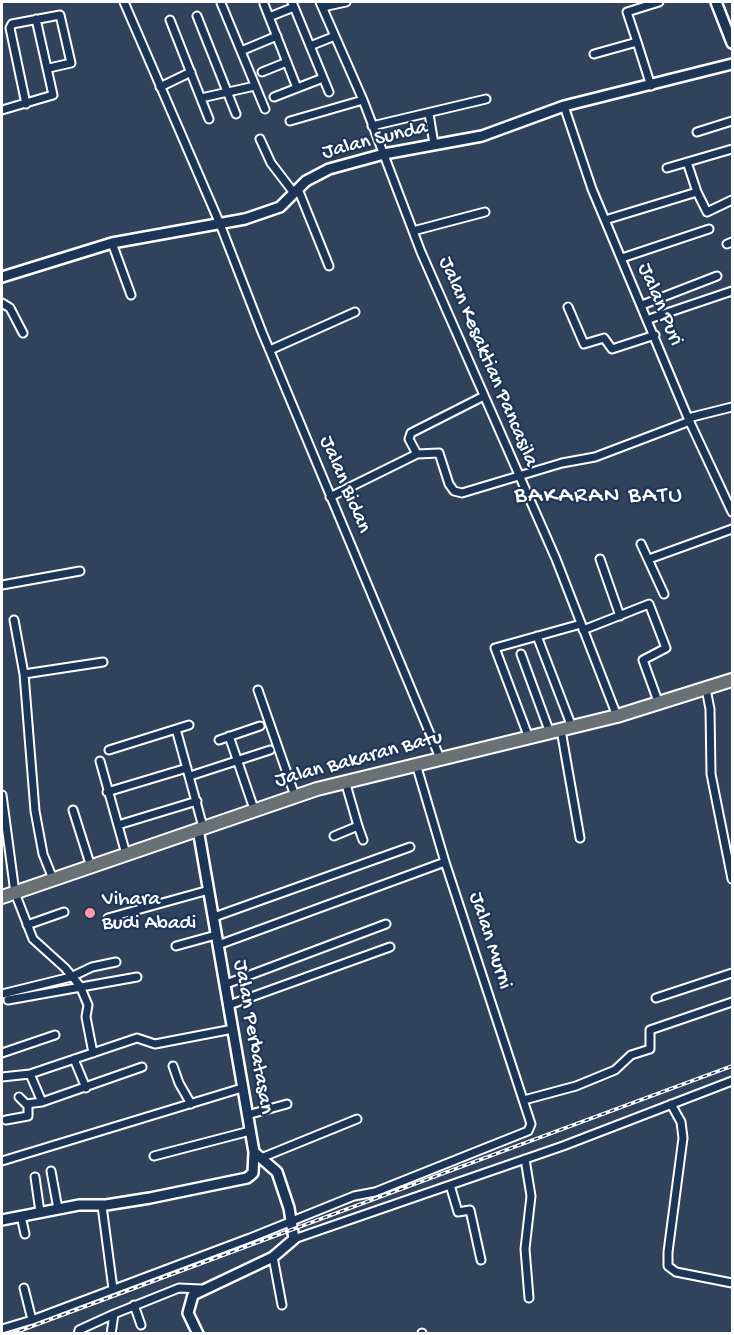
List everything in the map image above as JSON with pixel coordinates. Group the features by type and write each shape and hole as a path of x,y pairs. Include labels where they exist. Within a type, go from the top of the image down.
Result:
{"highway":[{"name":"Jalan Bakaran Batu","path":"2,897 294,796 345,781 617,716 732,680"}],"main road":[{"path":"716,2 732,43"},
{"name":"Jalan Sunda","path":"2,277 112,243 220,224 280,207 296,191 321,173 384,154 482,136 564,106 732,64"},
{"name":"Jalan Perbatasan","path":"200,828 208,890 250,1131 258,1155 277,1172 292,1222 294,1239"},
{"path":"2,1220 79,1205 102,1206 247,1178 253,1173 258,1155"},
{"path":"198,1334 187,1307 193,1295 201,1289 273,1257 294,1239"}],"street":[{"path":"321,4 346,2"},
{"path":"651,86 627,12 659,2"},
{"path":"221,3 265,109"},
{"path":"264,4 297,88"},
{"path":"269,17 293,4 329,92"},
{"name":"Jalan Kesaktian Pancasila","path":"321,4 363,100 413,231 555,559 617,716"},
{"name":"Jalan Bidan","path":"125,5 220,224 330,497 441,759"},
{"path":"26,104 10,28 12,24 59,15 62,18 71,62 49,69"},
{"path":"197,16 236,114"},
{"path":"2,110 53,96 49,69 36,19"},
{"path":"171,20 209,119"},
{"path":"241,51 277,36"},
{"path":"310,46 335,36"},
{"path":"594,54 637,42"},
{"path":"262,72 287,62"},
{"path":"160,87 191,72"},
{"path":"274,97 323,78"},
{"path":"201,98 255,86"},
{"path":"372,126 486,99"},
{"path":"290,121 363,100"},
{"name":"Jalan Puri","path":"564,106 593,191 649,319 689,419 732,513"},
{"path":"429,114 434,144"},
{"path":"697,132 732,121"},
{"path":"260,139 271,163 296,191 329,266"},
{"path":"667,168 732,149"},
{"path":"687,162 697,192 707,212 732,200"},
{"path":"605,220 697,192"},
{"path":"413,231 485,213"},
{"path":"622,258 709,229"},
{"path":"112,243 131,295"},
{"path":"642,305 717,276"},
{"path":"649,319 732,291"},
{"path":"2,303 10,308 23,333"},
{"path":"568,307 584,344 603,338 612,348 655,335"},
{"path":"270,350 355,312"},
{"path":"417,454 409,439 411,433 484,396"},
{"path":"330,497 417,454 439,453 449,484 458,492 595,457 689,419 732,407"},
{"path":"649,559 732,530"},
{"path":"641,544 664,594"},
{"path":"600,559 620,616"},
{"path":"2,585 80,571"},
{"path":"529,738 494,649 620,616 649,604 666,648 643,660 659,704"},
{"path":"14,620 24,674 35,811 43,854 53,879"},
{"path":"537,636 561,730 580,838"},
{"path":"521,654 561,730"},
{"path":"24,674 103,662"},
{"path":"706,689 710,717 711,774 732,873"},
{"path":"258,690 294,796"},
{"path":"109,750 189,725"},
{"path":"219,740 260,726"},
{"path":"177,729 197,801 200,828"},
{"path":"229,736 254,809"},
{"path":"190,776 270,750"},
{"path":"99,761 126,854"},
{"name":"Jalan Murni","path":"292,1222 354,1196 375,1192 527,1133 530,1128 524,1100 445,862 416,764"},
{"path":"107,792 187,768"},
{"path":"345,781 363,840"},
{"path":"2,795 15,893 33,939 80,986 88,1005 86,1017 93,1053"},
{"path":"118,825 197,801"},
{"path":"73,810 91,867"},
{"path":"334,836 358,826"},
{"path":"214,917 410,848"},
{"path":"218,945 445,862"},
{"path":"108,918 208,890"},
{"path":"27,925 64,912"},
{"path":"226,984 386,924"},
{"path":"176,946 216,935"},
{"path":"229,1005 390,947"},
{"path":"2,994 71,977 92,967 116,962"},
{"path":"656,998 732,973"},
{"path":"8,1000 137,977"},
{"path":"524,1100 576,1086 615,1070 631,1055 652,1047 649,1033 653,1028 732,1002"},
{"path":"2,1077 30,1074 137,1038 154,1044 233,1029"},
{"path":"2,1053 55,1035"},
{"path":"75,1059 86,1088"},
{"path":"173,1066 179,1083 191,1104"},
{"path":"28,1105 86,1088 142,1067"},
{"path":"30,1074 42,1102"},
{"path":"294,1239 525,1159 732,1081"},
{"path":"2,1161 242,1088"},
{"path":"6,1120 28,1116 28,1105 19,1097"},
{"path":"247,1115 287,1104"},
{"path":"671,1104 681,1122 683,1138 668,1266 676,1272 732,1283"},
{"path":"258,1155 357,1119"},
{"path":"154,1156 250,1131"},
{"path":"525,1159 531,1196 525,1250 530,1298"},
{"path":"51,1171 58,1209"},
{"path":"34,1177 40,1212"},
{"path":"450,1185 458,1212 470,1210 481,1260"},
{"path":"102,1206 113,1289"},
{"path":"21,1216 25,1234"},
{"path":"2,1329 32,1320 292,1222"},
{"path":"273,1257 282,1305"},
{"path":"24,1288 32,1320"},
{"path":"78,1334 79,1330 111,1315 179,1288 201,1289"},
{"path":"134,1305 141,1325"},
{"path":"111,1315 111,1334"}],"railway":[{"path":"11,1334 732,1066"}],"place":[{"name":"Vihara Budi Abadi","path":"90,913"}],"district":[{"name":"BAKARAN BATU","path":"599,497"}]}
